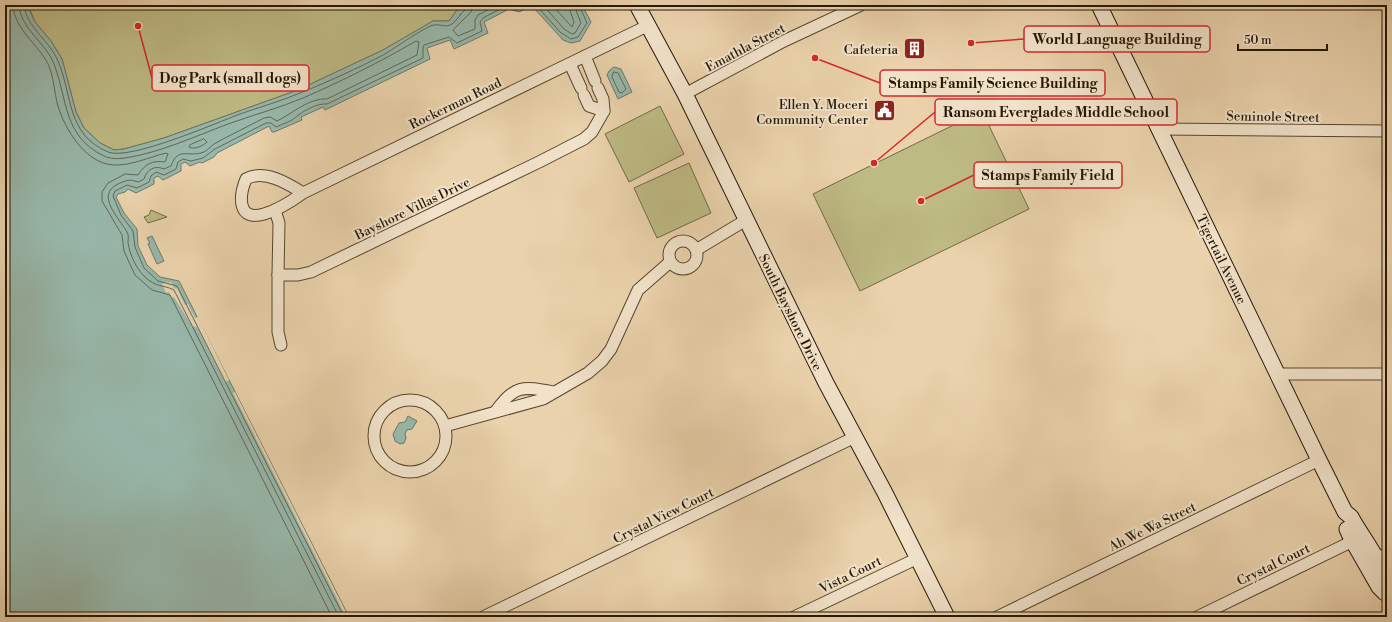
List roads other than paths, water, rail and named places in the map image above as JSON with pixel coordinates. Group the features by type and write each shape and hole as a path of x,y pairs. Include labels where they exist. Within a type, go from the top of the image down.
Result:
{"main road":[{"name":"South Bayshore Drive","path":"637,5 685,94 826,384 918,558 947,617"},
{"name":"Tigertail Avenue","path":"1100,5 1319,460 1345,512 1351,517 1357,539 1377,559 1384,574 1386,595"}],"street":[{"name":"Emathla Street","path":"685,94 784,41 861,5"},
{"name":"Rockerman Road","path":"275,210 303,192 649,25"},
{"path":"570,64 589,106 604,112 603,99 585,56"},
{"name":"Bayshore Villas Drive","path":"278,275 303,274 319,269 546,159 588,136 604,112"},
{"name":"Seminole Street","path":"1159,130 1387,131"},
{"path":"281,345 278,332 279,222 275,210 260,215 246,212 242,207 240,200 246,179 253,176 264,176 286,183 303,192"},
{"path":"696,250 746,220"},
{"path":"686,242 696,250 696,261 690,268 677,268 670,262 668,254 675,244 686,242"},
{"path":"445,426 543,399 553,392 579,380 602,361 619,333 638,290 670,262"},
{"path":"1278,374 1387,374"},
{"path":"496,411 505,398 517,390 533,389 553,392"},
{"path":"413,400 426,404 438,413 445,426 446,440 442,454 432,465 419,472 405,472 391,467 381,457 375,445 374,431 379,418 388,408 400,402 413,400"},
{"name":"Crystal View Court","path":"483,617 855,437"},
{"name":"Ah We Wa Street","path":"997,617 1319,460"},
{"name":"Crystal Court","path":"1197,617 1357,539"},
{"name":"Vista Court","path":"794,617 918,558"}],"water":[{"path":"5,5 27,5 35,22 51,41 62,59 76,112 84,128 100,143 114,150 124,149 164,138 298,90 383,50 433,21 449,21 457,10 467,5 582,5 591,22 580,41 571,43 563,40 532,6 519,12 509,9 484,22 488,33 454,49 450,40 427,48 430,59 325,110 323,107 301,117 302,120 274,132 272,132 269,126 217,153 214,157 202,163 200,162 190,166 185,162 181,164 181,171 163,180 158,176 154,178 154,184 136,193 128,189 125,192 118,194 116,197 124,213 137,229 138,246 147,265 160,277 179,281 349,617 5,617"},
{"path":"614,67 621,69 632,92 618,99 607,75"},
{"path":"152,236 164,261 157,264 148,244 150,243 147,238"},
{"path":"408,416 417,421 412,429 407,430 404,443 400,444 395,441 393,434 399,423 405,422"}],"place":[{"name":"Dog Park (small dogs)","path":"138,26"},
{"name":"World Language Building","path":"971,43"},
{"name":"Cafeteria","path":"914,49"},
{"name":"Stamps Family Science Building","path":"815,58"},
{"name":"Ellen Y. Moceri Community Center","path":"884,111"},
{"name":"Ransom Everglades Middle School","path":"874,163"},
{"name":"Stamps Family Field","path":"921,201"}]}
